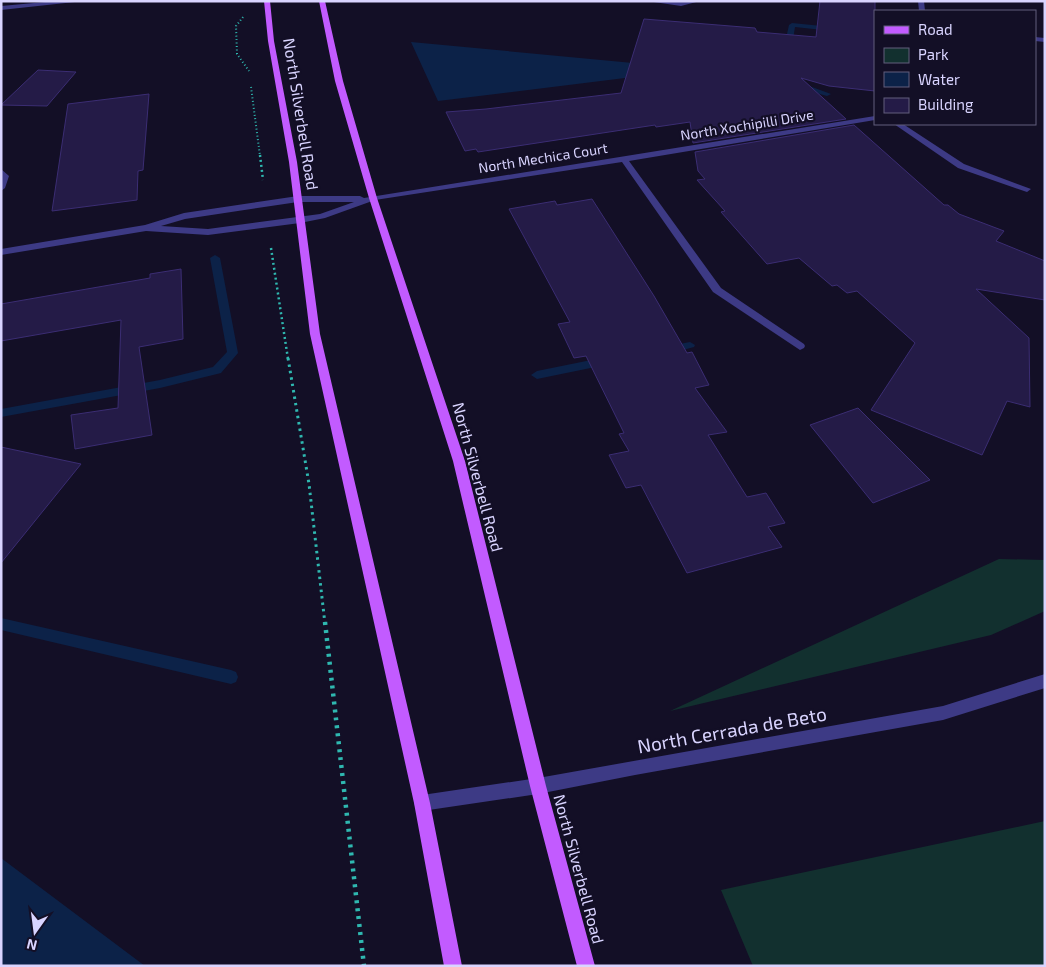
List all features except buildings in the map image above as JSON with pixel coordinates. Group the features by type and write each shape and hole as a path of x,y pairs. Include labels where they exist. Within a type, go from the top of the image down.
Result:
{"main road":[{"name":"North Silverbell Road","path":"267,1 271,41 293,162 315,334 422,802 453,966"},
{"name":"North Silverbell Road","path":"322,1 339,81 373,198 459,461 538,786 586,966"}],"street":[{"path":"1,8 30,3 80,1"},
{"path":"650,1 681,4 697,1"},
{"name":"North Xochipilli Drive","path":"624,159 874,118"},
{"path":"900,125 961,166 1027,189"},
{"name":"North Mechica Court","path":"146,228 208,232 300,220 322,216 373,198 624,159 717,290 800,346"},
{"path":"1,172 5,176 1,188"},
{"path":"1,252 146,228 184,216 298,199 373,198"},
{"name":"North Cerrada de Beto","path":"422,802 538,786 943,713 1045,681"}],"path":[{"path":"243,10 243,18 236,26 236,47 237,54 249,71"},
{"path":"250,80 264,186"},
{"path":"271,246 309,484 364,966"}],"green space":[{"path":"999,559 1045,560 1045,611 991,635 670,711"},
{"path":"1045,821 1045,966 753,966 721,890"}],"water":[{"path":"411,42 633,63 633,77 438,101"},
{"path":"1,858 145,966 1,966"}],"waterway":[{"path":"787,52 792,25 832,29"},
{"path":"798,85 827,94"},
{"path":"1,413 160,384 217,370 233,353 215,258"},
{"path":"668,350 690,345"},
{"path":"537,375 606,361"},
{"path":"1,624 231,677"}]}
